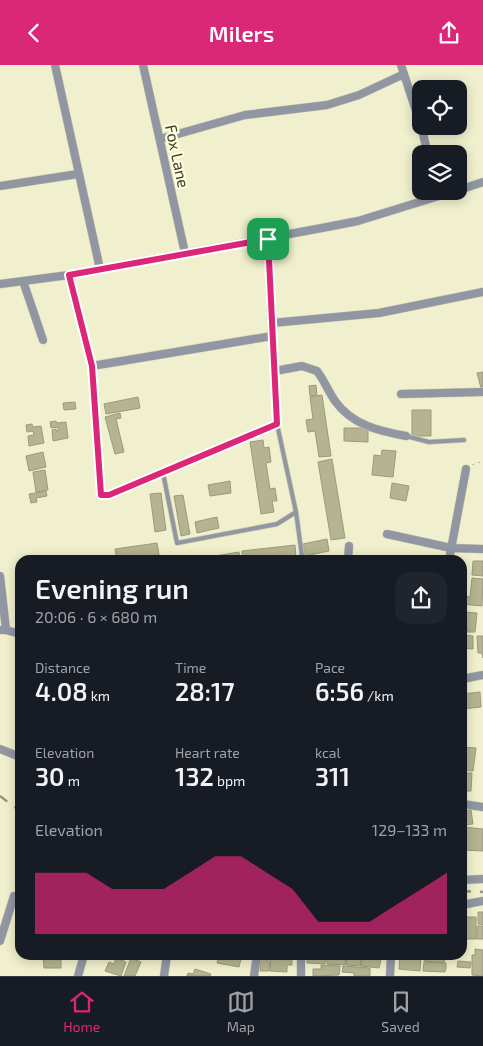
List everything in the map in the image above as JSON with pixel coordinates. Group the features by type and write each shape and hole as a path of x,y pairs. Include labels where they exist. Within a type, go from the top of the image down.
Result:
{"street":[{"path":"55,65 100,269"},
{"name":"Fox Lane","path":"143,65 185,253"},
{"path":"401,65 412,98"},
{"path":"160,139 245,115 327,105 359,95 404,74"},
{"path":"0,186 78,174"},
{"path":"467,188 483,182"},
{"path":"0,284 69,275 358,221 419,200"},
{"path":"268,239 275,371 302,366 316,371 335,401 353,418 368,427 406,436"},
{"path":"69,275 92,366 272,336"},
{"path":"24,281 43,340"},
{"path":"272,323 379,313 483,293"},
{"path":"401,394 483,392"},
{"path":"449,555 466,469"},
{"path":"387,534 450,549 483,549"},
{"path":"348,555 349,546"},
{"path":"0,576 3,630"},
{"path":"467,678 483,675"},
{"path":"0,749 15,755"},
{"path":"467,805 483,807"},
{"path":"467,879 483,879"},
{"path":"0,941 14,896"},
{"path":"467,904 483,901"},
{"path":"78,976 83,960"},
{"path":"164,976 167,960"},
{"path":"254,976 256,960"},
{"path":"300,976 302,960"},
{"path":"390,976 391,960"}],"lane":[{"path":"92,366 101,495 109,495 277,424"},
{"path":"275,371 277,424 296,511 302,555"},
{"path":"406,436 429,442 464,440"},
{"path":"163,473 177,543 276,524 296,511"}],"path":[{"path":"466,469 483,461"}],"building":[{"path":"483,372 483,387 481,388 477,373"},
{"path":"316,385 317,395 310,396 309,386"},
{"path":"322,395 331,456 319,457 315,431 308,432 306,420 313,419 310,397"},
{"path":"138,397 140,408 106,414 104,404"},
{"path":"75,402 76,409 64,410 63,403"},
{"path":"412,410 431,410 431,436 412,436"},
{"path":"120,413 121,418 116,419 124,452 115,454 105,417"},
{"path":"56,421 57,423 66,422 68,438 53,441 52,430 56,429 57,432 58,427 51,428 50,422"},
{"path":"32,424 33,427 41,426 44,443 29,446 28,436 34,435 33,431 27,432 26,425"},
{"path":"344,428 368,428 368,442 344,441"},
{"path":"263,440 264,448 269,447 271,462 266,463 270,489 275,488 277,501 272,501 274,512 261,514 250,442"},
{"path":"382,450 396,451 393,477 372,475 374,455 381,456"},
{"path":"43,452 46,467 29,471 26,456"},
{"path":"332,459 345,538 331,540 318,462"},
{"path":"45,470 48,490 36,492 33,472"},
{"path":"230,481 231,493 210,496 208,485"},
{"path":"392,483 409,486 406,501 390,498"},
{"path":"46,491 47,496 36,498 37,502 31,503 29,494"},
{"path":"161,493 166,530 155,532 150,494"},
{"path":"183,495 190,534 181,536 174,496"},
{"path":"217,517 219,528 197,533 195,522"},
{"path":"327,539 329,551 305,555 303,544"},
{"path":"157,543 159,555 116,555 115,549"},
{"path":"295,545 296,555 242,555 242,551"},
{"path":"239,552 239,555 221,555"},
{"path":"473,561 483,561 483,576 472,575"},
{"path":"472,578 483,579 482,606 467,604 467,597 470,597"},
{"path":"467,612 477,613 475,632 467,632"},
{"path":"467,635 473,636 473,649 467,648"},
{"path":"477,636 483,636 483,658 482,653 478,653"},
{"path":"480,692 481,707 467,708 467,693"},
{"path":"467,747 476,748 473,771 467,770"},
{"path":"467,773 472,773 471,791 467,791"},
{"path":"467,810 471,810 473,824 467,825"},
{"path":"467,827 483,829 483,851 467,850"},
{"path":"478,912 483,912 483,925 478,924"},
{"path":"467,917 476,917 476,939 467,939"},
{"path":"477,926 483,926 483,939 477,939"},
{"path":"475,949 483,950 483,976 472,975 472,955 475,955"},
{"path":"43,960 61,960 61,968 44,968"},
{"path":"115,960 126,962 121,976 105,971 109,962 114,964"},
{"path":"130,960 141,962 135,976 124,976"},
{"path":"218,960 241,960 239,967 217,963"},
{"path":"261,960 270,961 269,971 260,971"},
{"path":"271,960 292,960 292,965 287,965 287,972 270,971"},
{"path":"307,960 325,960 325,964 307,963"},
{"path":"327,960 346,960 345,965 327,964"},
{"path":"346,960 361,960 361,966 346,965"},
{"path":"362,960 381,960 379,968 361,966"},
{"path":"400,960 421,960 420,971 399,969"},
{"path":"424,960 445,960 444,963"},
{"path":"458,961 471,962 470,968 457,967"},
{"path":"424,962 446,963 445,972 423,971"},
{"path":"321,965 340,966 339,975 313,976 313,969 321,969"},
{"path":"343,966 370,968 370,976 354,976 354,973 342,972"},
{"path":"195,969 211,974 210,976 187,976 188,973 193,974"}],"railway":[{"path":"0,796 15,807"},
{"path":"467,891 483,892"}],"route":[{"path":"268,239 277,424 109,495 101,495 92,366 69,275 268,239"}]}
